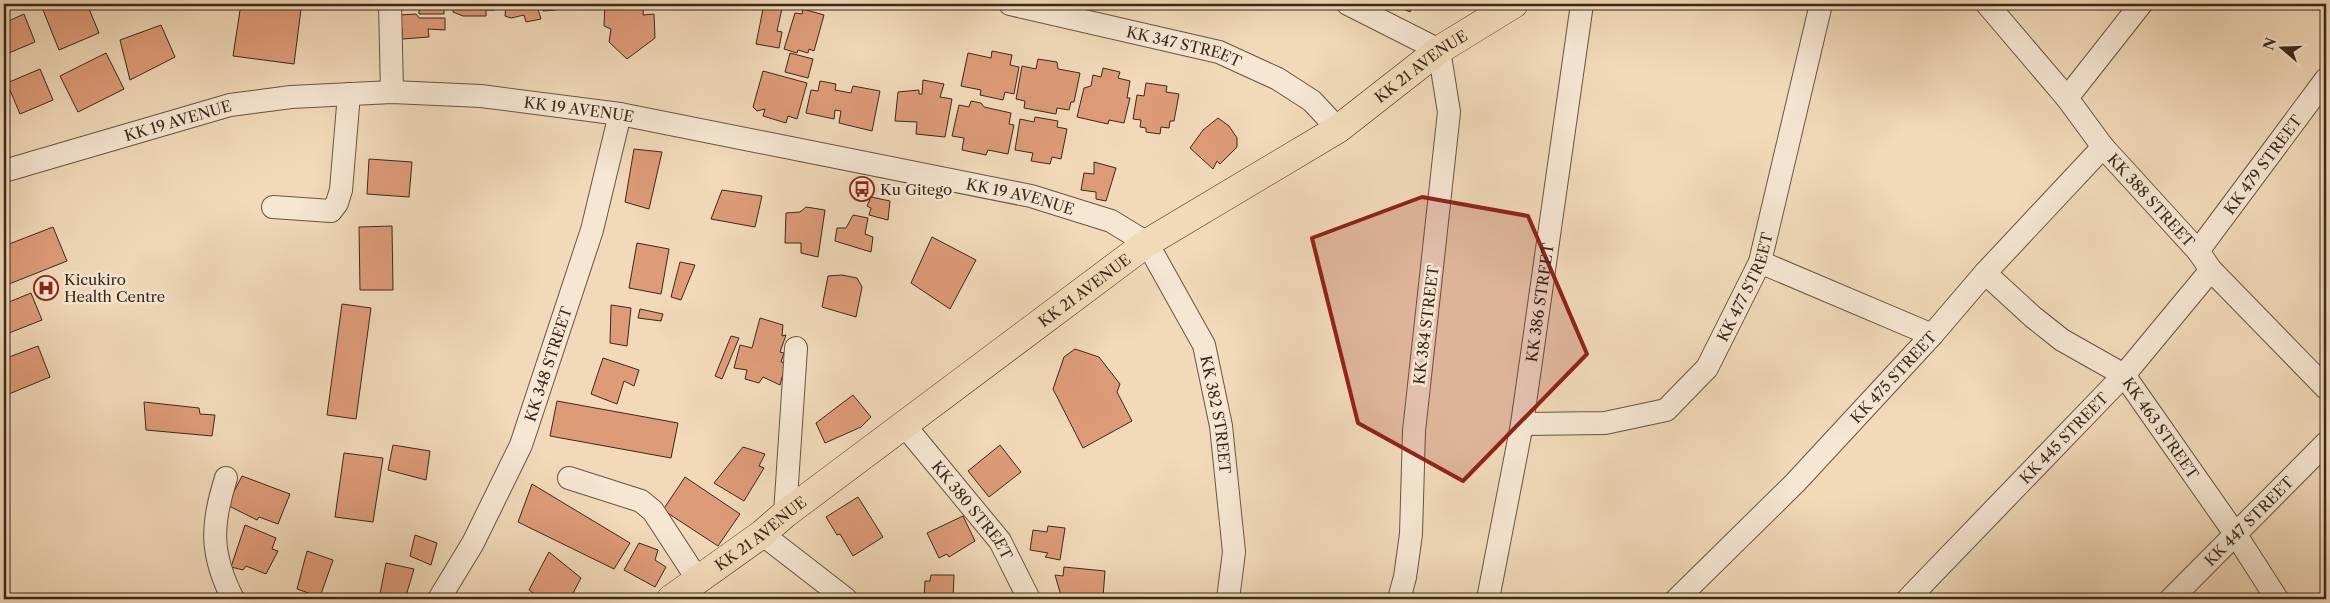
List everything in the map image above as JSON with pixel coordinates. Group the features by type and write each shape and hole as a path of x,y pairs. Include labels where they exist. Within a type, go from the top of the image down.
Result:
{"main road":[{"name":"KK 21 AVENUE","path":"671,599 762,534 785,514 1147,243 1338,129 1439,50 1514,4"}],"street":[{"path":"390,4 392,92"},
{"name":"KK 347 STREET","path":"1010,4 1219,52 1285,84 1312,101 1338,129"},
{"path":"1348,4 1439,50"},
{"name":"KK 386 STREET","path":"1488,599 1522,424 1582,4"},
{"name":"KK 477 STREET","path":"1522,424 1605,423 1666,410 1707,368 1760,262 1821,4"},
{"name":"KK 388 STREET","path":"1987,4 2067,98 2103,147 2198,251 2211,270 2326,388"},
{"path":"2067,98 2141,4"},
{"name":"KK 384 STREET","path":"1399,599 1405,577 1411,534 1414,430 1449,112 1439,50"},
{"name":"KK 479 STREET","path":"2198,251 2326,79"},
{"name":"KK 19 AVENUE","path":"4,172 230,105 291,97 392,92 482,96 620,114 1031,196 1111,221 1147,243"},
{"path":"273,207 331,211 337,203 341,190 348,94"},
{"name":"KK 348 STREET","path":"439,599 473,543 521,445 592,230 620,114"},
{"name":"KK 475 STREET","path":"1676,599 1796,483 1932,335 1985,273 2103,147"},
{"name":"KK 382 STREET","path":"1147,243 1204,345 1221,426 1234,552 1228,599"},
{"path":"1760,262 1932,335"},
{"name":"KK 445 STREET","path":"1908,599 2124,375 2211,270"},
{"name":"KK 463 STREET","path":"1985,273 2062,340 2124,375 2236,535 2277,599"},
{"path":"785,514 796,348"},
{"name":"KK 380 STREET","path":"905,426 1000,540 1029,599"},
{"name":"KK 447 STREET","path":"2171,599 2326,443"},
{"path":"226,478 216,508 214,530 217,558 233,599"},
{"path":"569,478 641,501 653,511 698,580"},
{"path":"762,534 846,599"}],"highlighted area":[{"path":"1422,197 1528,216 1587,354 1463,481 1358,423 1312,238"}],"building":[{"path":"57,4 87,4 99,33 59,50 43,10"},
{"path":"241,4 264,4 301,9 294,64 233,56"},
{"path":"407,4 444,4 444,14 419,14 419,7 407,7"},
{"path":"453,4 495,4 495,10 486,10 486,16 463,16 453,12"},
{"path":"506,4 555,4 556,10 543,11 538,9 541,19 526,22 524,15 511,18 505,16"},
{"path":"605,4 644,4 643,15 654,14 655,38 627,59 609,42 611,29 604,26"},
{"path":"764,4 783,4 777,31 782,32 779,48 756,44"},
{"path":"1393,4 1414,4 1410,12"},
{"path":"803,9 824,15 814,51 809,49 808,53 798,50 797,53 784,49 795,13 802,14"},
{"path":"24,14 35,42 4,55 4,23"},
{"path":"416,14 419,18 445,18 445,30 428,29 429,37 402,39 402,28 398,28 400,15"},
{"path":"161,25 175,57 130,80 120,40"},
{"path":"992,51 1012,55 1010,65 1019,67 1014,94 1005,92 1003,100 980,95 981,90 961,86 968,53 991,58"},
{"path":"106,53 124,89 78,112 60,76"},
{"path":"790,53 813,59 808,78 785,72"},
{"path":"1038,59 1057,62 1058,69 1080,73 1074,102 1071,102 1069,110 1057,108 1056,114 1024,108 1025,101 1016,99 1022,66 1036,69"},
{"path":"1103,68 1120,72 1118,78 1130,81 1127,98 1130,98 1124,123 1109,120 1108,124 1077,117 1084,88 1091,86 1093,75 1101,77"},
{"path":"40,69 53,100 20,114 7,83"},
{"path":"763,71 807,83 797,119 788,116 786,123 763,116 765,109 757,111 753,107"},
{"path":"923,80 944,84 940,97 952,99 945,137 916,134 917,122 895,121 898,92 919,90 919,94 922,94"},
{"path":"820,81 836,84 835,90 851,93 853,86 880,91 872,131 839,123 841,111 835,110 834,119 806,113 811,90 818,91"},
{"path":"1146,83 1167,86 1166,92 1179,94 1174,121 1170,121 1169,128 1161,127 1160,134 1146,132 1146,128 1140,127 1141,120 1133,119 1137,95 1144,96"},
{"path":"971,101 981,103 984,107 1011,113 1009,124 1014,125 1008,154 988,150 986,155 962,150 964,138 952,136 959,105 969,107"},
{"path":"1035,117 1058,121 1057,127 1067,129 1061,159 1052,157 1050,164 1031,161 1033,153 1015,150 1020,119 1034,122"},
{"path":"1218,118 1229,126 1237,138 1237,147 1220,164 1217,161 1213,169 1190,148 1203,130"},
{"path":"634,149 662,152 649,209 625,202"},
{"path":"369,159 412,162 409,197 367,194"},
{"path":"1094,162 1116,168 1106,201 1096,199 1096,192 1081,190 1084,173 1094,174"},
{"path":"722,190 762,196 755,227 711,219"},
{"path":"871,197 890,201 888,220 869,215 871,208 867,206"},
{"path":"806,207 825,210 818,257 801,253 801,243 785,243 786,213 800,212"},
{"path":"853,215 868,218 865,234 873,237 871,252 835,241 837,228 846,228"},
{"path":"392,226 393,290 360,290 359,227"},
{"path":"53,227 67,261 4,286 4,246"},
{"path":"932,237 976,260 950,309 911,283"},
{"path":"637,243 669,249 661,294 629,288"},
{"path":"680,262 695,265 681,300 671,297"},
{"path":"842,275 857,278 862,287 856,317 822,307 828,276"},
{"path":"31,293 42,320 4,335 4,304"},
{"path":"342,304 371,308 356,419 327,415"},
{"path":"611,305 631,308 627,346 610,343"},
{"path":"640,309 663,314 661,321 638,318"},
{"path":"760,318 783,325 782,336 786,335 780,352 784,353 781,362 786,363 780,385 763,377 759,383 745,379 747,370 734,368 740,345 752,348"},
{"path":"731,336 739,338 722,379 715,376"},
{"path":"38,346 50,377 4,396 4,359"},
{"path":"1075,349 1099,357 1120,384 1117,392 1132,421 1083,448 1053,389 1064,357"},
{"path":"603,358 639,370 634,386 624,381 617,404 591,394"},
{"path":"853,395 871,417 861,427 825,443 816,423"},
{"path":"557,401 678,423 671,458 550,436"},
{"path":"144,402 199,408 200,414 215,415 212,436 146,430"},
{"path":"393,445 430,451 426,480 388,470"},
{"path":"1000,445 1021,472 989,497 968,471"},
{"path":"743,447 765,454 759,466 764,468 744,501 714,483"},
{"path":"344,453 383,458 373,522 335,517"},
{"path":"242,476 290,494 278,524 259,517 257,520 227,505"},
{"path":"685,477 740,514 718,546 663,510"},
{"path":"532,484 630,543 614,569 518,522"},
{"path":"858,497 883,537 853,556 840,534 837,535 826,517"},
{"path":"963,516 975,541 949,557 947,554 939,558 927,533"},
{"path":"245,525 276,538 272,549 278,551 266,574 246,566 243,570 231,567"},
{"path":"1048,526 1065,528 1060,560 1045,557 1048,553 1030,550 1033,530 1047,532"},
{"path":"415,535 437,543 431,565 410,556"},
{"path":"639,543 658,550 655,560 666,567 655,587 624,570"},
{"path":"307,551 333,560 320,597 297,589"},
{"path":"549,552 581,578 570,599 554,599 550,596 546,599 541,599 529,590"},
{"path":"386,563 414,569 405,599 379,599"},
{"path":"1064,567 1105,571 1103,597 1062,599 1055,575 1063,576"},
{"path":"931,575 954,575 953,599 924,599 925,581 930,581"}],"place":[{"name":"Ku Gitego","path":"862,189"},
{"name":"Kicukiro Health Centre","path":"46,288"}]}
